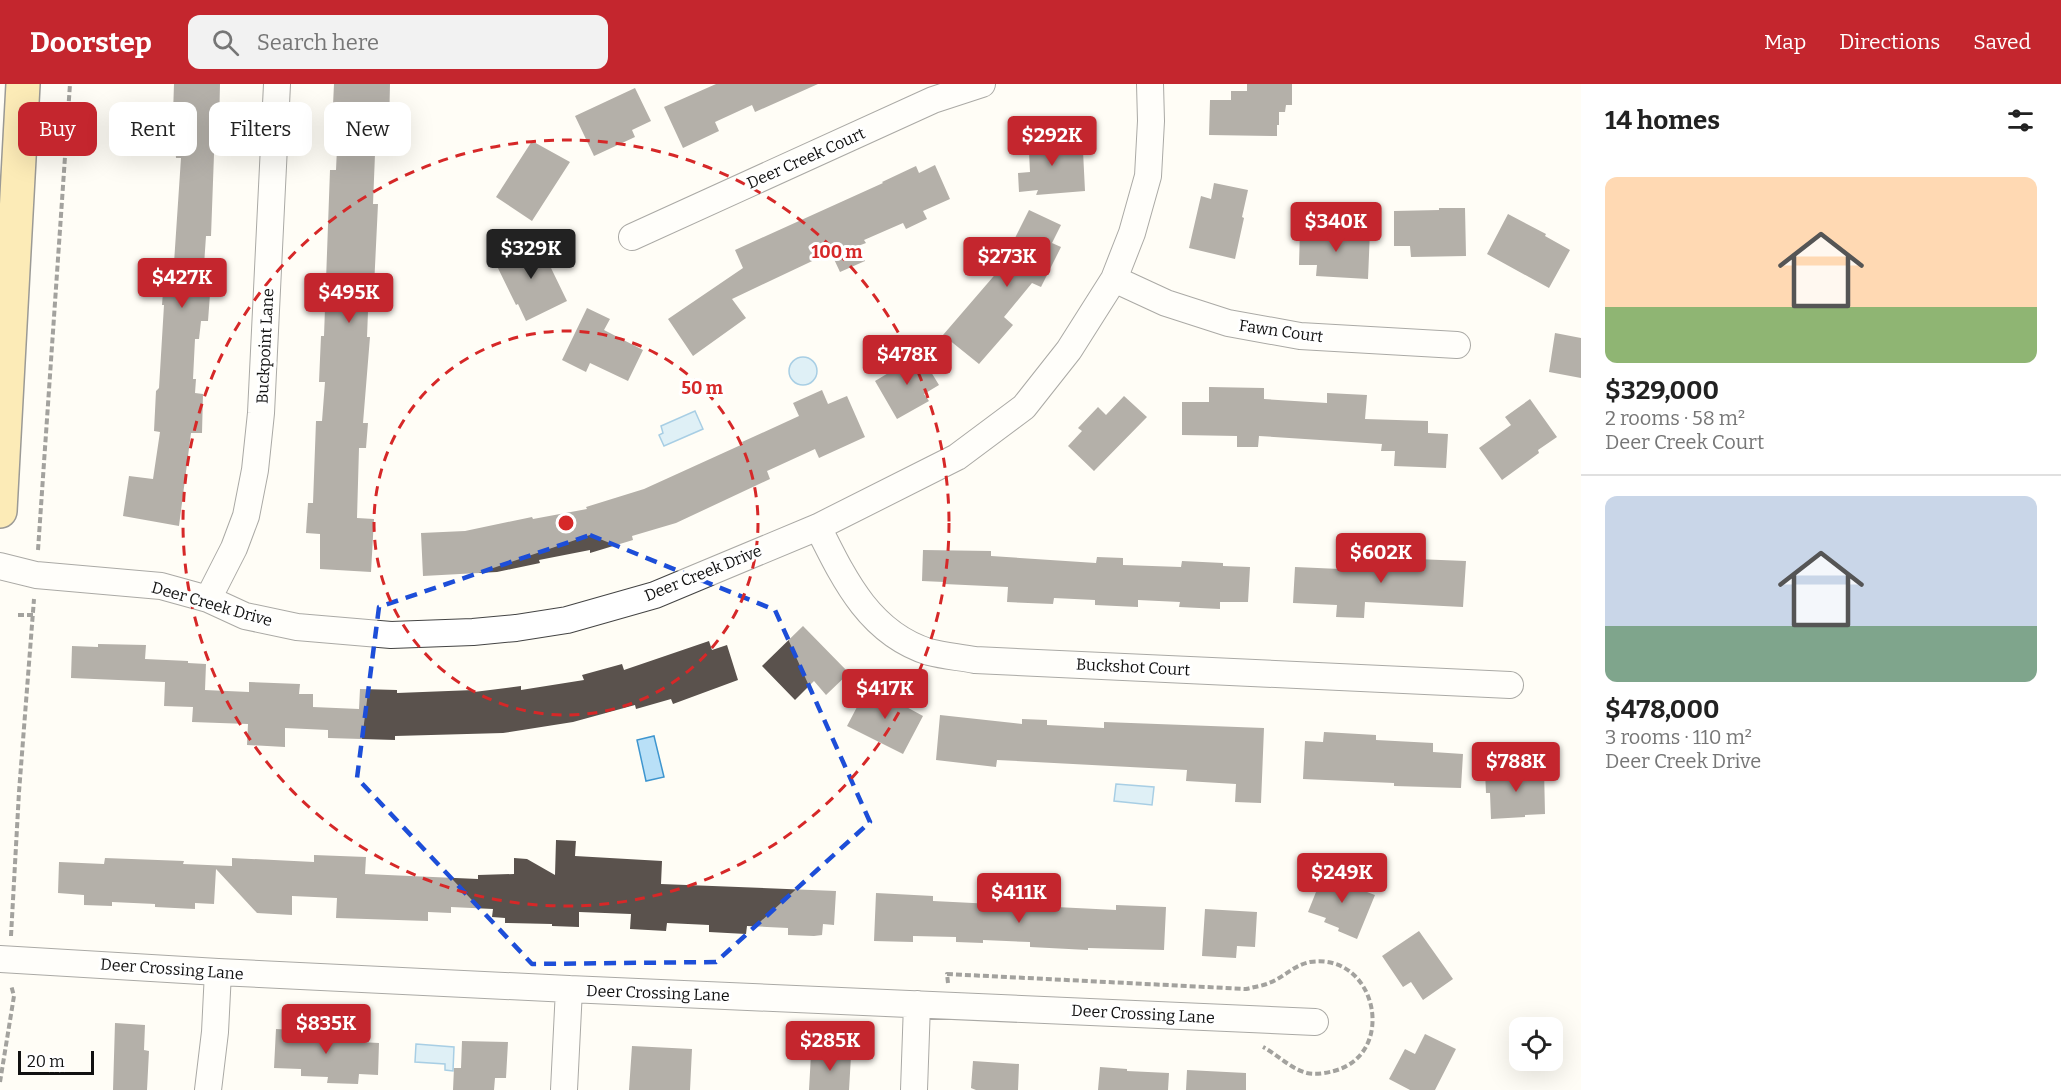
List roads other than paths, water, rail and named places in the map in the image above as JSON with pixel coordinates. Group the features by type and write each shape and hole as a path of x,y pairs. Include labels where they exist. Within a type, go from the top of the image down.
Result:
{"main road":[{"path":"0,511 7,231 23,84"}],"street":[{"name":"Buckpoint Lane","path":"208,599 246,516 255,470 261,413 277,84"},
{"name":"Deer Creek Court","path":"632,237 933,100 982,84"},
{"name":"Deer Creek Drive","path":"0,566 36,575 161,586 208,599 245,616 297,627 391,635 473,632 567,620 655,595 818,527 957,457 1024,407 1069,350 1114,279 1132,233 1148,176 1151,121 1150,84"},
{"name":"Fawn Court","path":"1114,279 1166,303 1228,323 1300,336 1456,345"},
{"name":"Buckshot Court","path":"818,527 843,577 861,605 898,637 929,652 975,660 1510,685"},
{"name":"Deer Crossing Lane","path":"7,959 569,989 1315,1022"},
{"path":"208,1090 215,1032 218,972"},
{"path":"564,1090 569,989"},
{"path":"914,1090 917,1004"}],"water":[{"path":"803,357 813,361 817,371 813,381 803,385 793,381 789,371 793,361"},
{"path":"695,411 703,429 664,446 659,435 663,433 661,426"},
{"path":"654,736 664,777 646,781 637,740"},
{"path":"1116,784 1154,787 1152,805 1114,801"},
{"path":"416,1044 454,1047 453,1071 445,1070 445,1064 415,1062"}]}
